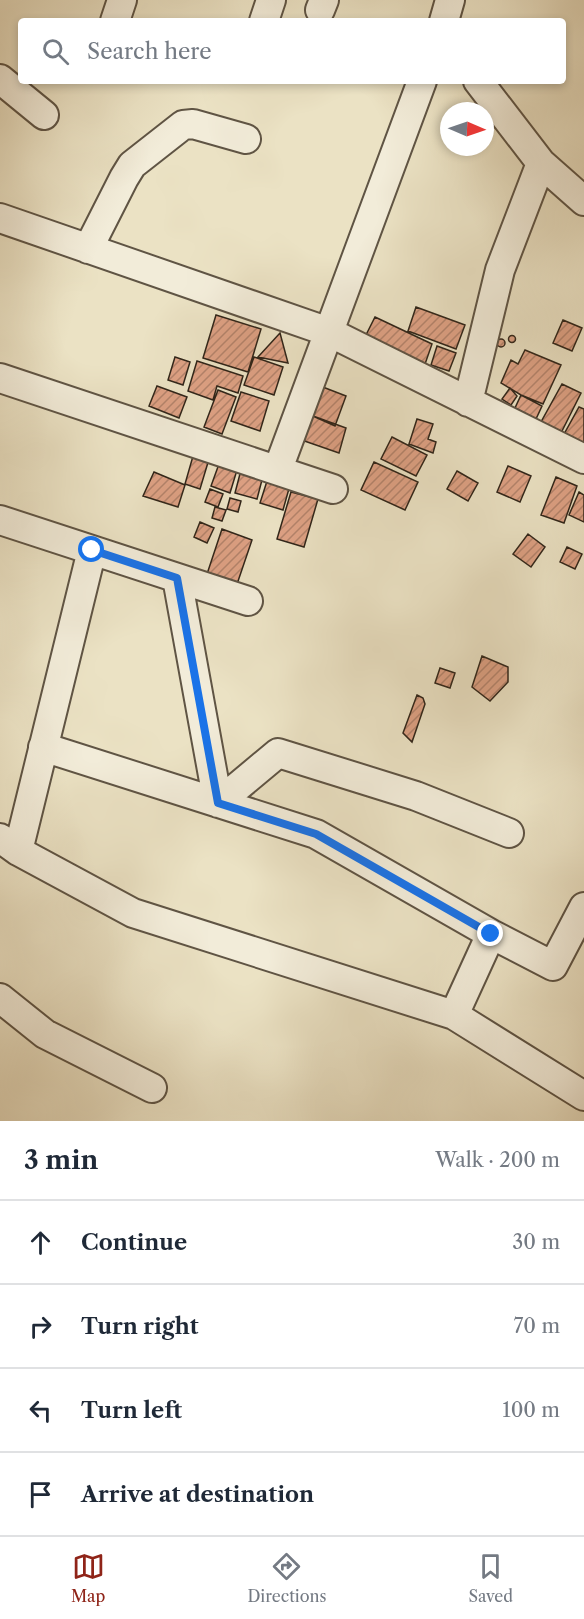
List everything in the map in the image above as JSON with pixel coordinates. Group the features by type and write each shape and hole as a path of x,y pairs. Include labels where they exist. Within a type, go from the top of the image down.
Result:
{"street":[{"path":"116,18 122,0"},
{"path":"265,18 271,0"},
{"path":"445,18 450,0"},
{"path":"0,80 44,115"},
{"path":"278,469 421,84"},
{"path":"480,84 541,163 584,201"},
{"path":"88,249 132,165 183,125 193,124 246,139"},
{"path":"468,402 500,270 541,163"},
{"path":"0,218 328,332 584,459"},
{"path":"0,378 333,489"},
{"path":"0,520 248,601"},
{"path":"92,550 43,747 9,845 133,913 454,1015 584,1096"},
{"path":"177,578 218,803"},
{"path":"43,747 316,834 491,934 553,966 584,908"},
{"path":"218,803 278,753 417,796 509,833"},
{"path":"454,1015 491,934"},
{"path":"0,998 45,1034 152,1088"}],"building":[{"path":"416,307 465,325 456,349 408,331"},
{"path":"216,315 261,329 248,372 203,358"},
{"path":"375,317 432,344 424,367 364,339"},
{"path":"563,320 582,328 572,351 553,343"},
{"path":"280,333 288,363 258,357"},
{"path":"512,335 516,339 512,343 508,339"},
{"path":"501,339 505,343 501,347 497,343"},
{"path":"437,346 456,353 449,371 431,365"},
{"path":"525,350 561,365 543,404 501,383 511,360 518,364"},
{"path":"175,357 190,362 183,385 168,380"},
{"path":"254,357 283,367 274,395 244,385"},
{"path":"197,361 243,376 238,393 217,386 213,400 188,391"},
{"path":"315,384 346,396 335,426 304,412"},
{"path":"562,384 581,393 561,433 541,422"},
{"path":"157,386 187,397 179,418 149,406"},
{"path":"510,388 517,396 511,405 502,399"},
{"path":"218,390 236,397 222,434 204,427"},
{"path":"241,392 269,401 260,431 231,421"},
{"path":"521,395 542,406 536,419 515,408"},
{"path":"579,407 584,409 584,447 563,436"},
{"path":"302,412 346,428 339,453 293,437"},
{"path":"417,419 433,424 428,439 436,442 433,453 409,444"},
{"path":"392,437 427,455 416,476 381,459"},
{"path":"193,456 209,459 200,489 185,484"},
{"path":"374,462 418,482 405,510 361,490"},
{"path":"219,464 237,470 230,493 211,486"},
{"path":"508,466 531,476 520,502 497,492"},
{"path":"241,470 263,476 257,499 235,493"},
{"path":"457,471 478,483 468,501 447,489"},
{"path":"154,472 185,485 178,507 143,496"},
{"path":"556,477 577,486 564,523 541,515"},
{"path":"268,478 290,485 283,510 260,503"},
{"path":"210,489 223,494 218,507 205,502"},
{"path":"291,492 318,499 304,547 277,539"},
{"path":"579,492 584,495 584,522 569,515"},
{"path":"230,498 241,501 238,512 227,509"},
{"path":"215,507 226,510 222,521 212,518"},
{"path":"200,522 214,528 207,543 194,537"},
{"path":"222,529 252,540 235,590 205,580"},
{"path":"528,534 545,547 531,567 513,554"},
{"path":"567,547 582,554 575,569 560,562"},
{"path":"482,656 508,667 508,682 490,701 472,687"},
{"path":"440,668 455,673 450,688 435,683"},
{"path":"417,695 423,698 425,704 412,742 403,733"}],"route":[{"path":"92,550 177,578 218,803 316,834 491,934"}]}
